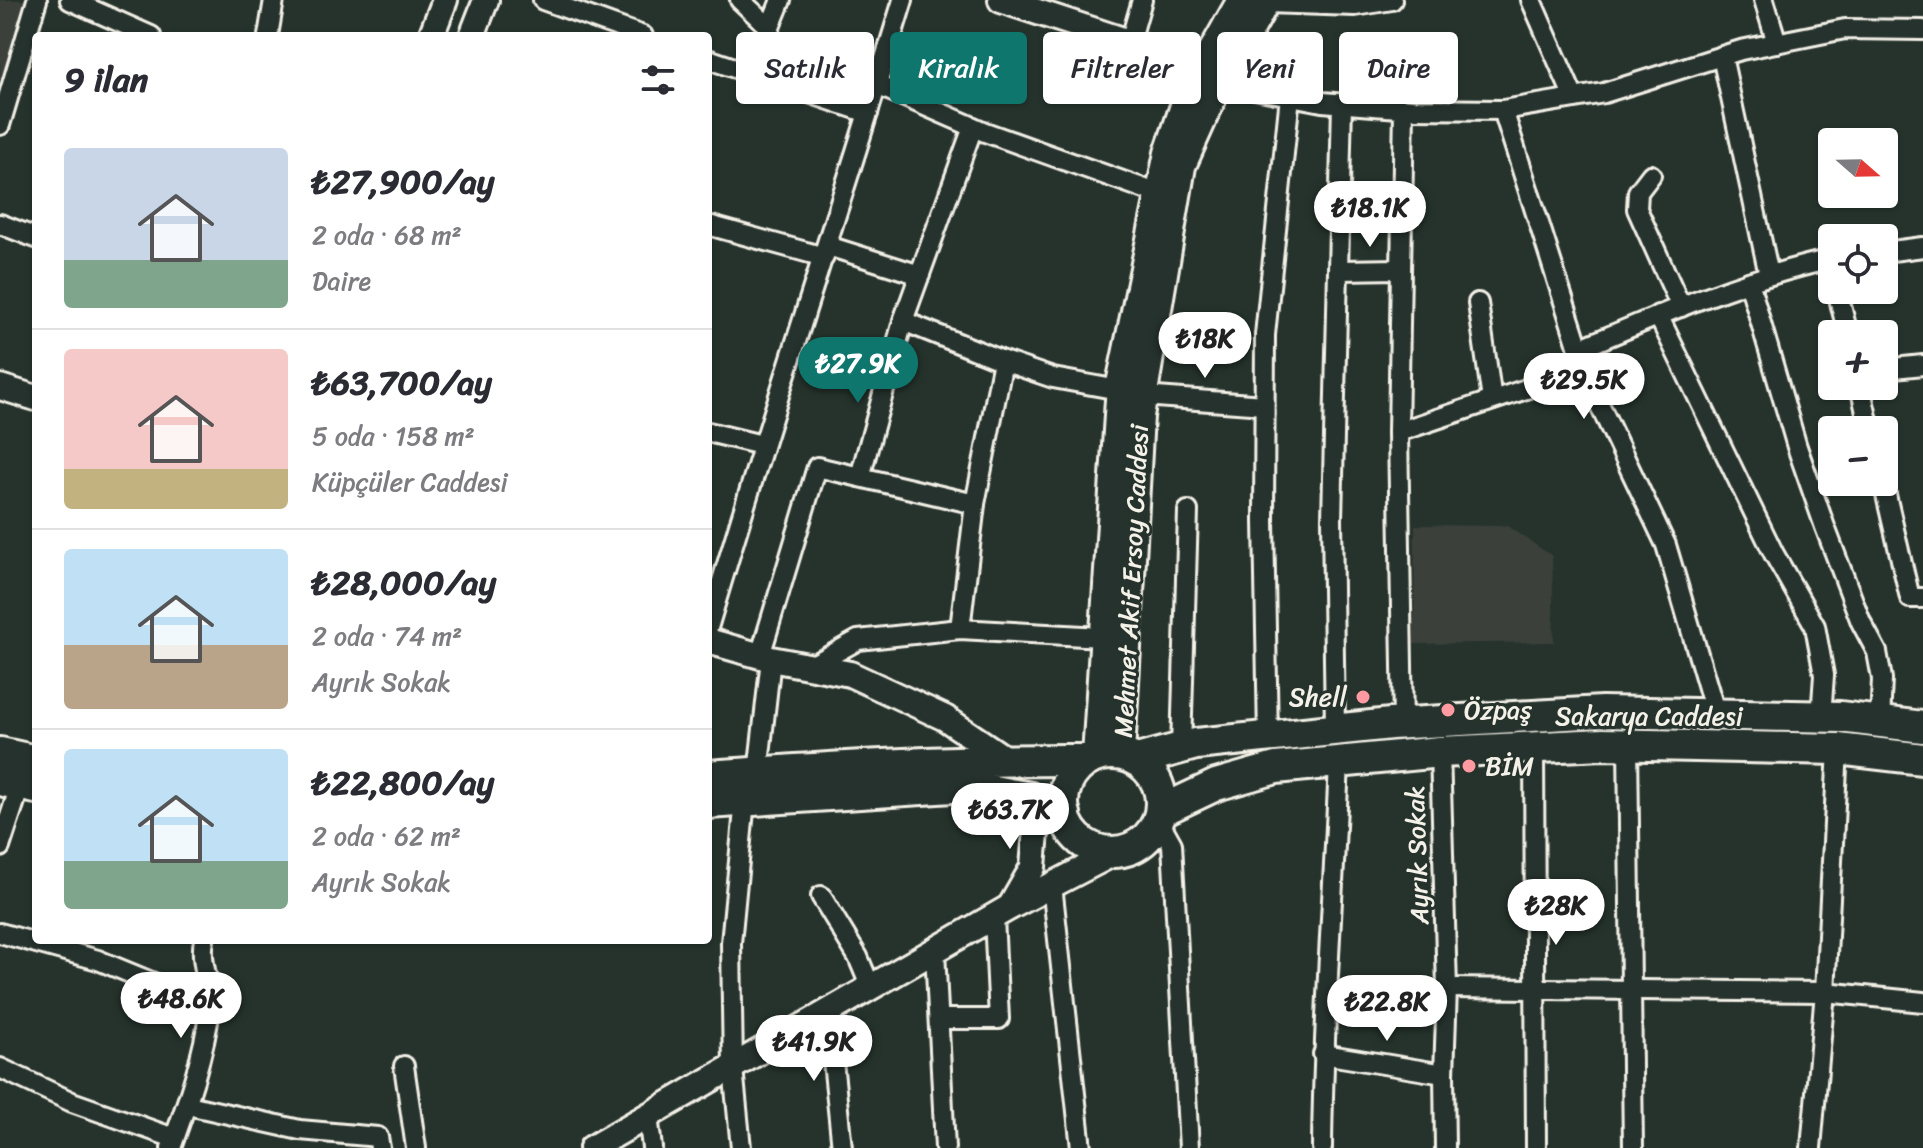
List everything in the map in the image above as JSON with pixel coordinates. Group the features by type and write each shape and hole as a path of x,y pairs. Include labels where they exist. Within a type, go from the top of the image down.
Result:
{"main road":[{"name":"Mehmet Akif Ersoy Caddesi","path":"1110,758 1131,393 1182,166 1211,76 1258,1"},
{"name":"Mehmet Akif Ersoy Caddesi","path":"1110,758 1102,637 1159,194 1168,153 1188,94 1211,76"},
{"name":"Sakarya Caddesi","path":"712,776 882,763 1110,758 1196,744 1335,730 1602,712 1821,717 1923,727"},
{"name":"Sakarya Caddesi","path":"1160,815 1216,785 1276,768 1440,752 1628,744 1838,749 1923,759"},
{"path":"0,753 23,779"},
{"path":"1110,758 1148,769 1157,782 1161,796 1160,815 1142,841 1118,851 1103,851 1090,846 1079,838 1065,814 1064,799 1068,783 1076,770 1110,758"},
{"path":"712,803 968,786 1030,798 1065,814"}],"street":[{"path":"0,125 37,0"},
{"path":"70,0 142,32"},
{"path":"269,32 274,0"},
{"path":"433,32 445,0"},
{"path":"474,32 486,0"},
{"path":"543,0 632,32"},
{"path":"740,0 770,28"},
{"path":"768,32 781,0"},
{"path":"712,614 762,445 826,251 903,0"},
{"path":"1133,32 1142,0"},
{"path":"1258,1 1355,6 1392,0"},
{"path":"1531,0 1574,98"},
{"path":"1764,0 1777,43"},
{"path":"1009,1 1100,32"},
{"path":"1335,730 1332,519 1342,104 1404,109 1503,110 1604,93 1722,56 1845,29 1923,30"},
{"path":"1722,56 1769,275"},
{"path":"712,60 736,69"},
{"path":"1201,72 1217,78"},
{"path":"877,85 973,127 1159,194"},
{"path":"841,104 868,113"},
{"path":"1268,738 1265,335 1289,104"},
{"path":"1403,724 1398,432 1404,109"},
{"path":"1503,110 1583,370 1666,545 1716,715"},
{"path":"860,477 903,321 973,127"},
{"path":"1651,175 1638,192 1637,209 1681,307"},
{"path":"0,224 32,236"},
{"path":"712,226 920,275"},
{"path":"1898,250 1923,247"},
{"path":"1579,349 1658,315 1749,282 1818,265"},
{"path":"1340,270 1401,269"},
{"path":"1749,282 1815,501 1861,622 1877,652 1882,679 1880,722"},
{"path":"1478,303 1492,400"},
{"path":"1658,315 1774,554 1815,626 1824,675 1821,717"},
{"path":"903,321 1053,378 1131,393 1264,405"},
{"path":"960,629 975,504 1003,361"},
{"path":"1898,368 1923,365"},
{"path":"1398,432 1583,370"},
{"path":"0,387 32,397"},
{"path":"712,433 762,445"},
{"path":"758,773 766,658 817,467 975,504"},
{"path":"1886,496 1910,598 1923,598"},
{"path":"1181,748 1188,511"},
{"path":"811,666 858,640 960,629 1102,637"},
{"path":"712,642 766,658 850,674 945,718 1004,758"},
{"path":"1628,744 1633,1148"},
{"path":"1534,747 1536,1148"},
{"path":"1811,1148 1825,992 1838,749"},
{"name":"Ayrık Sokak","path":"1440,752 1447,988 1445,1148"},
{"path":"1322,1148 1323,1054 1334,903 1339,761"},
{"path":"0,847 23,779"},
{"path":"939,1019 999,1019 1002,912 1033,867 1036,832 1008,794"},
{"path":"741,1148 733,1068 731,943 745,800"},
{"path":"1160,815 1172,844 1189,1148"},
{"path":"592,1148 1002,912 1118,851"},
{"path":"1052,885 1081,1148"},
{"path":"821,896 858,957 871,988"},
{"path":"0,933 32,942"},
{"path":"40,944 98,960 210,1006"},
{"path":"0,1068 172,1143 188,1105 210,1006 203,944"},
{"path":"935,951 945,1148"},
{"path":"1447,988 1825,992 1923,1002"},
{"path":"828,1013 842,1148"},
{"path":"1323,1054 1444,1074"},
{"path":"404,1066 416,1148"},
{"path":"188,1105 300,1130 378,1137 380,1148"},
{"path":"648,1116 652,1148"}],"shaded area":[{"path":"0,0 31,0 0,128"},
{"path":"1415,525 1507,526 1552,556 1554,642 1414,644"}],"place":[{"name":"Shell","path":"1363,697"},
{"name":"Özpaş","path":"1448,710"},
{"name":"BİM","path":"1469,766"}]}
